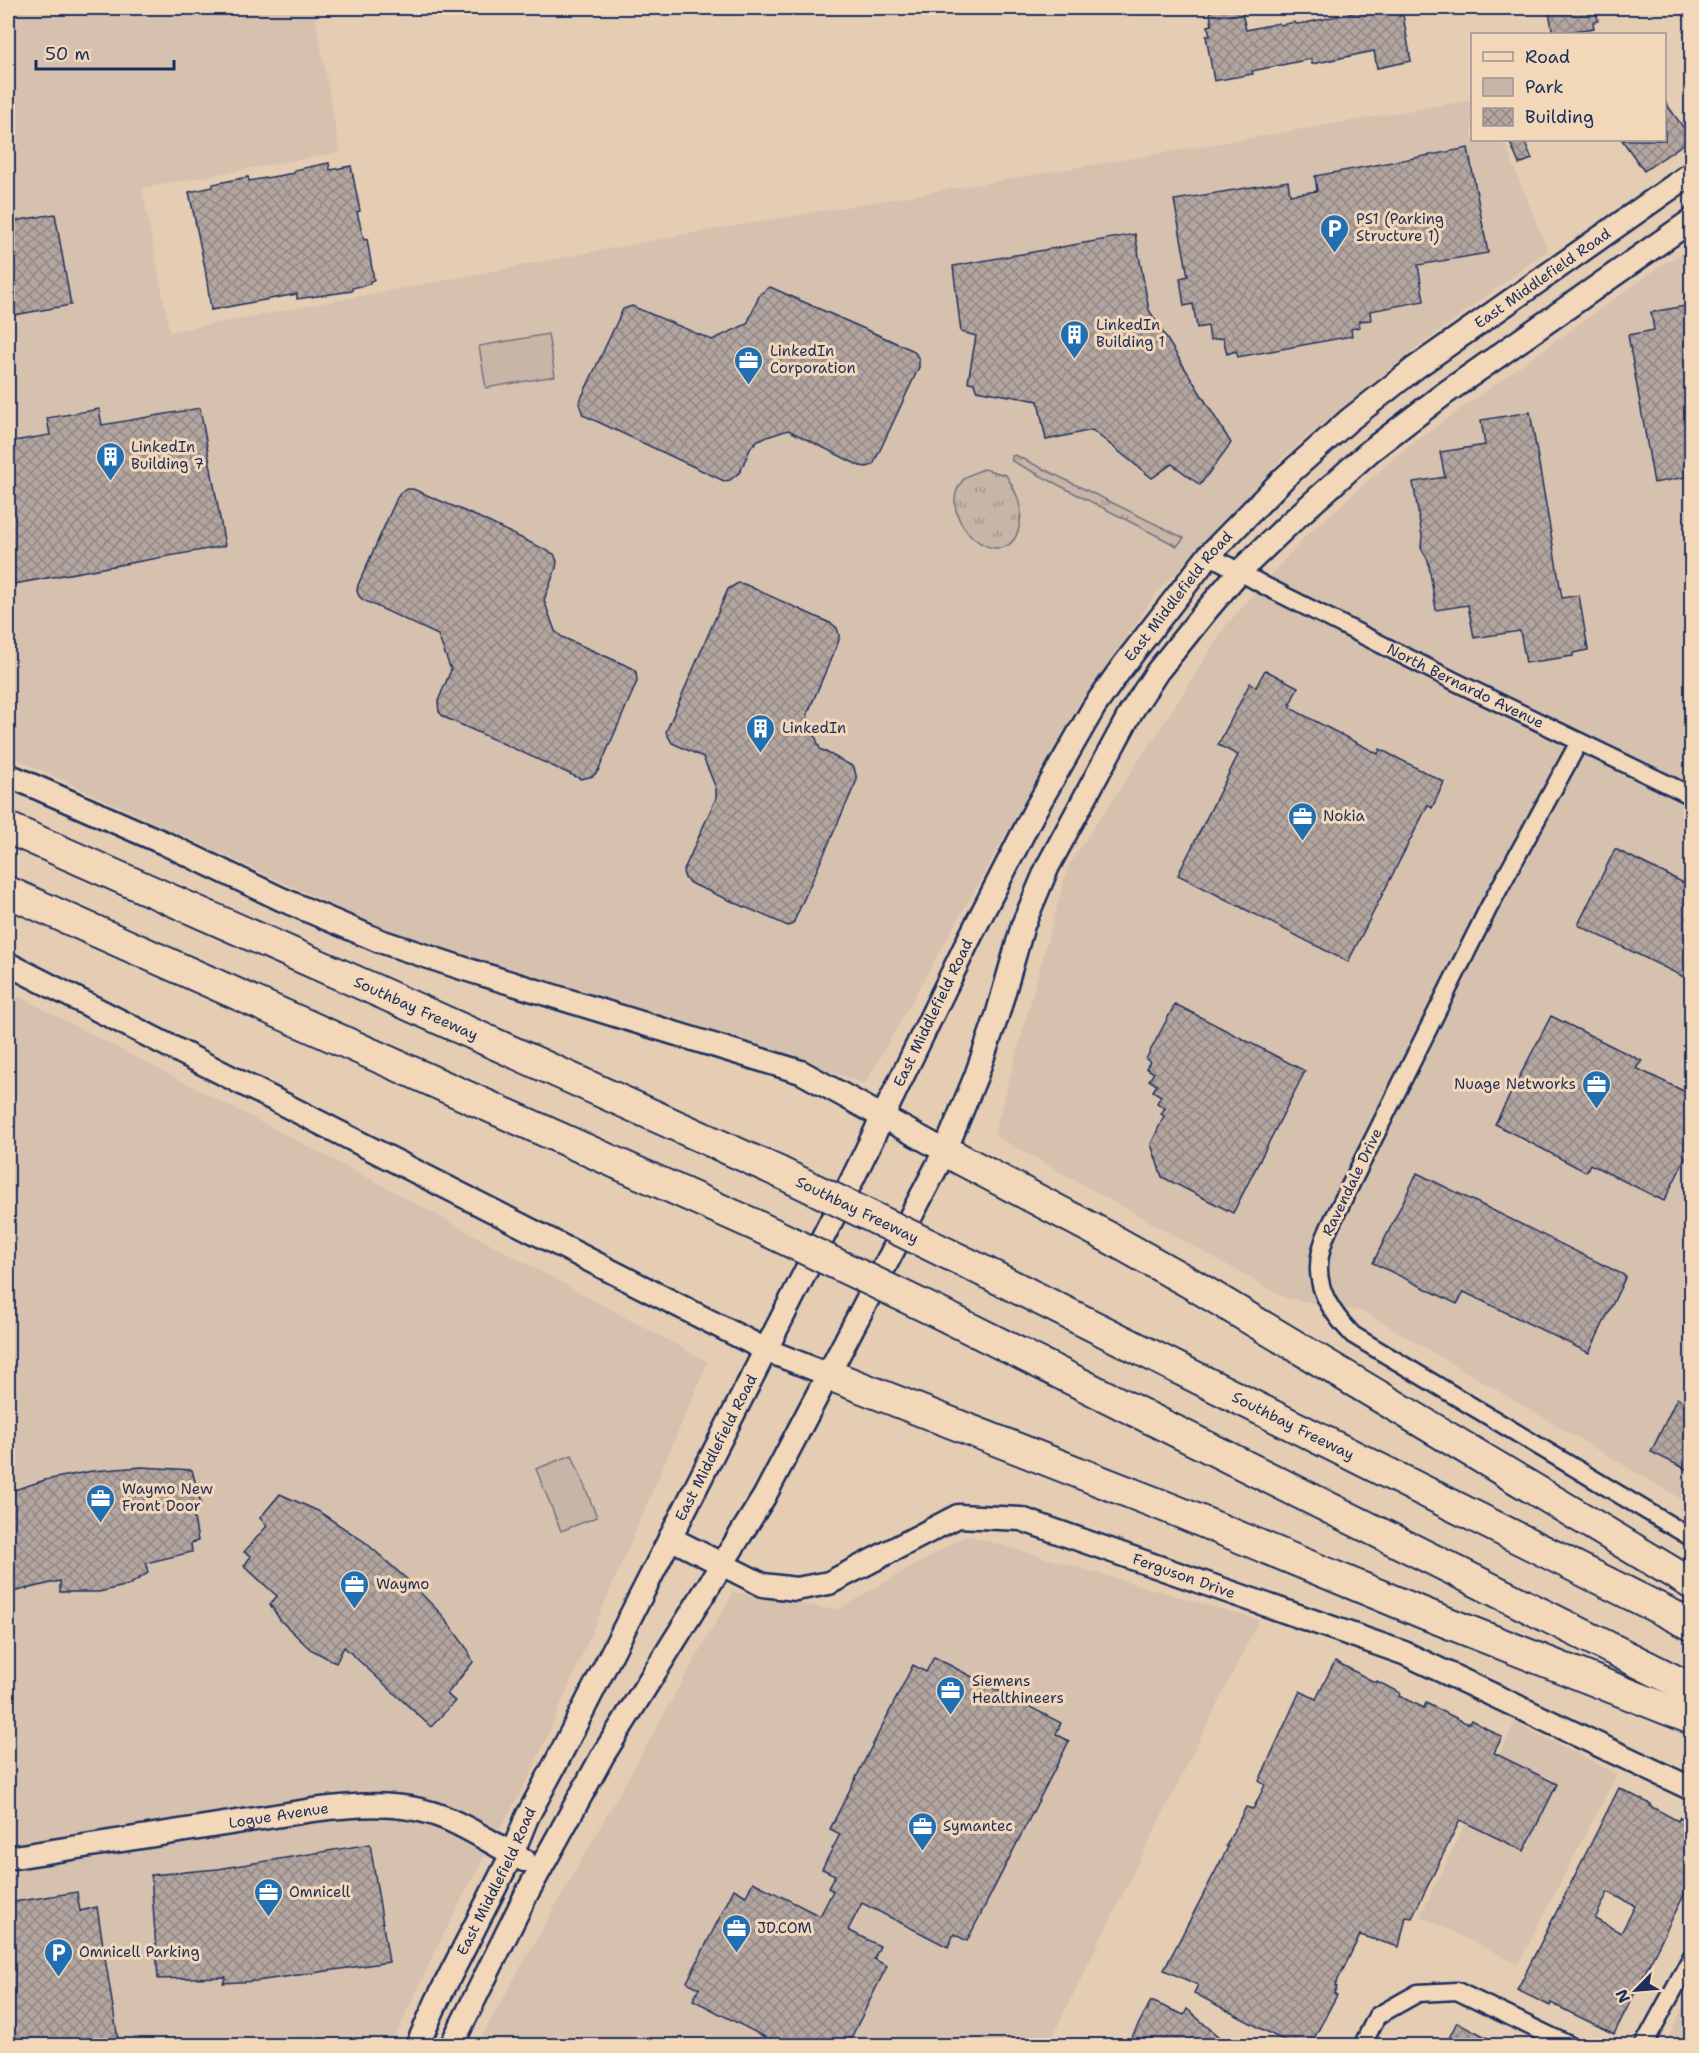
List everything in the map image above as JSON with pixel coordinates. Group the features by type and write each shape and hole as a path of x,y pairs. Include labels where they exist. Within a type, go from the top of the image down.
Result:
{"highway":[{"name":"Southbay Freeway","path":"8,828 779,1172 971,1265 1692,1625"},
{"path":"8,892 753,1224 949,1318 1692,1689"},
{"path":"945,1151 1192,1284 1692,1584"},
{"path":"828,1374 1174,1510 1423,1613 1692,1719"}],"main road":[{"name":"East Middlefield Road","path":"417,2046 437,2001 512,1854 527,1816 884,1116 969,939 1063,758 1094,707 1209,555 1284,478 1377,397 1415,368 1692,173"},
{"name":"East Middlefield Road","path":"451,2046 540,1868 603,1755 764,1497 945,1151 976,1076 997,1016 1023,925 1048,866 1131,712 1157,672 1239,572 1370,451 1444,394 1692,220"},
{"path":"8,775 164,843 281,899 380,941 801,1072 945,1151"},
{"path":"8,964 766,1350 828,1374"},
{"name":"Ferguson Drive","path":"670,1538 762,1586 796,1589 829,1583 958,1516 1021,1519 1404,1653 1692,1789"},
{"name":"Logue Avenue","path":"8,1858 312,1810 358,1805 408,1806 453,1821 540,1868"}],"street":[{"name":"North Bernardo Avenue","path":"1209,555 1579,742 1692,796"},
{"name":"Ravendale Drive","path":"1579,742 1488,909 1321,1243 1318,1280 1335,1317 1353,1335 1692,1538"},
{"path":"1643,2046 1692,1956"},
{"path":"1362,2046 1377,2016 1418,1993 1457,1991 1571,2046"}],"shaded area":[{"path":"8,8 314,8 340,152 142,188 170,332 681,235 1471,100 1471,141 1503,141 1548,250 1410,353 1284,456 1155,595 1062,735 865,1084 813,1065 488,966 384,929 8,755"},
{"path":"1691,248 1691,1505 1365,1312 1286,1298 994,1135 1068,866 1227,624 1306,536 1402,451 1663,264"},
{"path":"8,991 376,1182 708,1362 531,1774 472,1879 391,2045 8,2045"},
{"path":"967,1535 1259,1620 1048,2045 476,2046 733,1592 837,1610"},
{"path":"1515,1722 1617,1774 1518,1964 1420,1916"},
{"path":"1691,1991 1691,2045 1665,2045"}],"green space":[{"path":"548,334 555,376 486,388 479,346"},
{"path":"1015,455 1184,538 1177,546 1012,461 1012,456"},
{"path":"984,469 1006,475 1020,507 1019,528 1011,542 1000,548 987,546 974,538 963,526 956,511 956,495 963,480"},
{"path":"572,1455 597,1517 561,1531 536,1469"}],"building":[{"path":"1209,8 1241,8 1246,30 1279,23 1280,25 1305,23 1361,11 1361,8 1398,8 1399,16 1403,15 1411,61 1377,68 1374,51 1312,64 1311,59 1214,81 1206,36 1210,36 1208,26 1212,25"},
{"path":"1551,8 1596,8 1598,21 1593,22 1594,28 1553,33 1549,12 1552,12"},
{"path":"1666,103 1683,127 1692,120 1692,138 1644,171 1623,141 1666,141"},
{"path":"1509,141 1524,141 1532,159 1519,164"},
{"name":"PS1 (Parking Structure 1)","path":"1468,148 1488,253 1418,265 1424,301 1370,311 1371,320 1359,321 1360,327 1351,329 1352,336 1238,357 1236,351 1227,354 1223,338 1210,340 1208,326 1197,328 1193,304 1184,306 1180,278 1188,276 1174,200 1288,181 1290,195 1317,191 1315,176"},
{"path":"329,163 330,170 351,166 360,211 357,212 364,240 367,239 374,280 370,281 370,284 352,288 352,291 297,299 297,294 211,310 189,192 213,187 213,184 248,177 249,181 294,173 294,170"},
{"path":"55,214 71,305 8,316 8,222"},
{"name":"LinkedIn Building 1","path":"1135,234 1149,310 1231,443 1200,485 1172,464 1152,478 1092,430 1046,440 1038,401 976,390 974,383 968,382 976,336 961,332 953,266"},
{"name":"LinkedIn Corporation","path":"770,287 912,350 916,354 919,367 873,465 860,466 788,430 758,440 751,447 740,472 730,480 724,481 583,415 579,403 623,309 632,306 712,340 747,324 760,294"},
{"path":"1692,305 1692,476 1654,483 1628,335 1654,330 1651,312"},
{"name":"LinkedIn Building 7","path":"200,408 225,546 8,585 8,442 50,435 47,418 99,409 102,425"},
{"path":"1530,412 1562,598 1579,595 1588,650 1573,653 1573,656 1526,663 1520,631 1474,638 1468,605 1436,610 1428,560 1421,548 1422,536 1413,482 1445,477 1440,452 1485,445 1481,420"},
{"path":"407,489 413,489 478,517 554,554 557,561 556,568 544,600 555,631 562,637 632,668 636,672 637,682 598,771 593,776 581,779 444,717 439,712 438,701 451,670 438,635 363,600 359,596 358,585 397,498"},
{"name":"LinkedIn","path":"738,583 832,624 837,628 839,634 839,640 807,715 820,749 854,767 857,780 793,924 788,926 690,883 683,872 716,798 716,788 703,757 672,743 666,732 728,589"},
{"name":"Nokia","path":"1265,670 1298,687 1290,708 1378,754 1380,749 1444,782 1432,808 1428,805 1348,962 1178,875 1238,755 1218,745 1250,683 1256,687"},
{"path":"1615,849 1692,887 1692,981 1578,925"},
{"path":"1175,1004 1305,1071 1233,1213 1162,1177 1151,1144 1164,1116 1161,1114 1165,1108 1157,1103 1161,1096 1153,1091 1157,1085 1149,1080 1154,1073 1146,1068 1150,1062 1146,1059"},
{"name":"Nuage Networks","path":"1551,1016 1642,1061 1636,1068 1692,1095 1692,1145 1664,1201 1590,1164 1586,1172 1495,1124"},
{"path":"1417,1173 1626,1276 1589,1353 1464,1292 1457,1304 1373,1263"},
{"path":"1677,1398 1692,1408 1692,1472 1651,1452"},
{"name":"Waymo New Front Door","path":"142,1467 192,1470 201,1504 192,1506 198,1541 191,1543 192,1552 146,1563 148,1573 129,1585 99,1592 60,1592 60,1581 8,1593 8,1492 45,1480 92,1471"},
{"name":"Waymo","path":"280,1494 318,1511 365,1542 410,1582 443,1616 468,1650 473,1662 447,1694 455,1701 431,1727 344,1647 336,1663 310,1649 280,1620 270,1604 277,1596 244,1566 251,1556 244,1552 267,1526 260,1518"},
{"name":"Symantec","path":"934,1657 1061,1723 1056,1734 1069,1741 967,1941 954,1934 948,1947 862,1903 848,1930 880,1946 874,1959 887,1966 847,2046 782,2046 693,2000 699,1988 687,1982 734,1889 746,1896 753,1882 820,1916 833,1891 828,1888 835,1875 822,1869 840,1834 830,1829 913,1665 926,1672"},
{"path":"1335,1661 1400,1693 1399,1696 1424,1708 1426,1703 1466,1723 1471,1720 1502,1737 1494,1753 1557,1784 1524,1851 1460,1820 1412,1918 1406,1917 1399,1947 1360,1935 1335,1986 1337,1987 1334,1993 1337,1995 1310,2046 1294,2046 1194,1993 1198,1985 1164,1970 1228,1847 1226,1846 1246,1807 1253,1809 1265,1785 1259,1781 1300,1691 1316,1699"},
{"path":"1619,1788 1678,1821 1680,1817 1692,1823 1692,1879 1614,2034 1551,2003 1550,2006 1517,1990","holes":["1608,1892 1635,1906 1621,1933 1595,1919"]},
{"name":"Omnicell","path":"370,1844 389,1962 257,1981 223,1983 226,1977 158,1979 151,1875 218,1869"},
{"name":"Omnicell Parking","path":"77,1892 80,1911 97,1907 119,2046 8,2046 8,1903"},
{"path":"1151,2001 1184,2015 1187,2009 1229,2046 1127,2046"},
{"path":"1457,2022 1503,2046 1445,2046"}],"place":[{"name":"PS1 (Parking Structure 1)","path":"1335,254"},
{"name":"LinkedIn Building 1","path":"1075,360"},
{"name":"LinkedIn Corporation","path":"749,386"},
{"name":"LinkedIn Building 7","path":"110,482"},
{"name":"LinkedIn","path":"761,754"},
{"name":"Nokia","path":"1302,842"},
{"name":"Nuage Networks","path":"1597,1110"},
{"name":"Waymo New Front Door","path":"101,1524"},
{"name":"Waymo","path":"355,1610"},
{"name":"Siemens Healthineers","path":"951,1716"},
{"name":"Symantec","path":"922,1852"},
{"name":"Omnicell","path":"268,1918"},
{"name":"JD.COM","path":"736,1954"},
{"name":"Omnicell Parking","path":"58,1978"}]}
